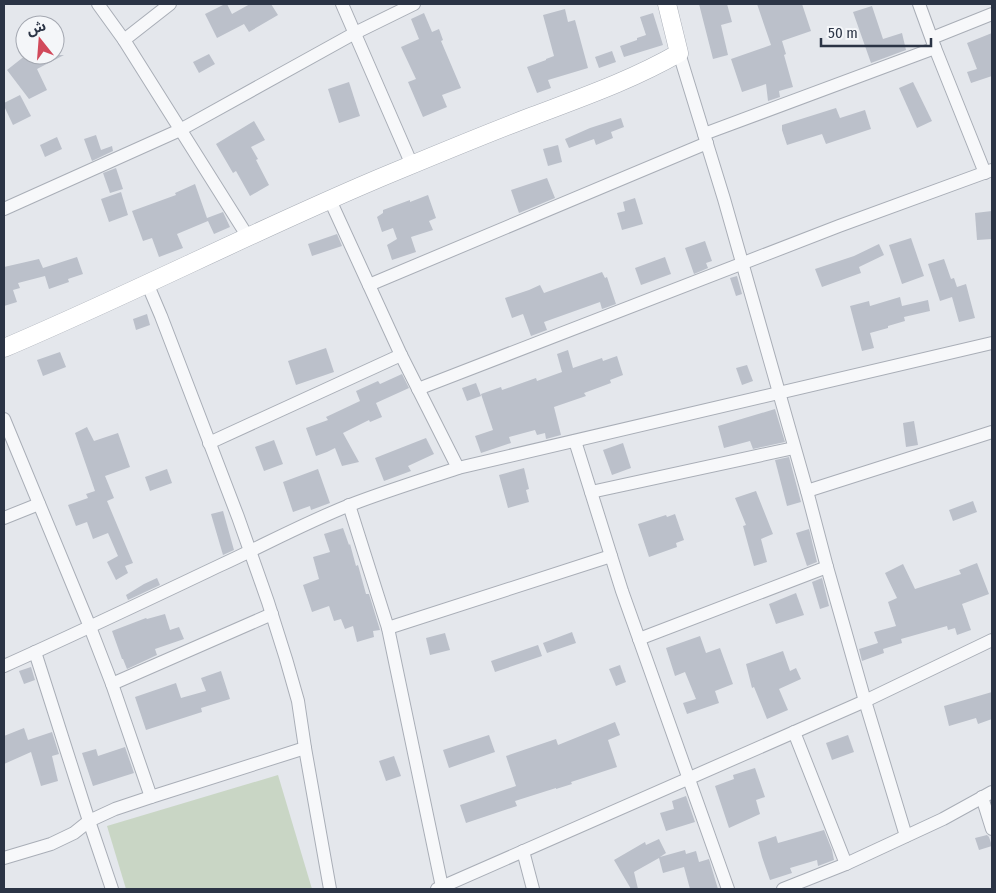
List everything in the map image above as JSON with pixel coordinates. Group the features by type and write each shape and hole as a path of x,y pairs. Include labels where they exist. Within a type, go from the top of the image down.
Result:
{"street":[{"path":"98,4 124,40 248,237"},
{"path":"124,40 170,4"},
{"path":"342,4 412,165"},
{"path":"4,209 180,130 355,33 414,4"},
{"path":"667,4 679,53 807,490 865,701 906,836"},
{"path":"418,390 848,223 988,172 919,4"},
{"path":"369,285 705,138 934,43 992,14"},
{"path":"4,348 57,326 330,200 412,165 621,82 679,53"},
{"path":"330,200 401,355 458,468"},
{"path":"147,283 238,517 272,614 298,701 330,889"},
{"path":"4,666 288,532 391,489 458,468 992,343"},
{"path":"209,443 401,355"},
{"path":"4,419 90,627 151,797"},
{"path":"807,490 992,432"},
{"path":"575,441 622,591 728,889"},
{"path":"591,492 794,448"},
{"path":"4,518 39,504"},
{"path":"349,505 388,628 439,888 865,701 992,640"},
{"path":"388,628 611,556"},
{"path":"639,639 827,566"},
{"path":"112,684 272,614"},
{"path":"35,652 112,889"},
{"path":"794,732 846,864"},
{"path":"4,858 51,844 74,833 89,821 114,810 305,748"},
{"path":"783,889 846,864 943,819 987,795 992,829"},
{"path":"523,851 533,889"}],"green space":[{"path":"278,775 312,889 126,889 107,826"}],"building":[{"path":"227,4 232,14 250,4 271,4 278,15 249,32 244,24 217,38 205,14"},
{"path":"699,4 727,4 732,22 721,25 728,55 713,59"},
{"path":"757,4 802,4 811,31 782,41 793,87 779,91 780,97 768,101 766,84 742,92 731,59 771,45"},
{"path":"872,6 883,39 902,33 906,50 871,63 853,12"},
{"path":"565,9 568,22 575,20 588,68 548,80 551,88 537,93 527,67 554,56 543,15"},
{"path":"424,13 432,32 439,29 443,40 441,41 461,88 442,95 447,107 423,117 408,82 416,79 401,47 419,39 411,19"},
{"path":"653,13 663,45 624,57 620,46 646,35 640,17"},
{"path":"992,33 992,76 971,83 967,72 977,69 967,43"},
{"path":"612,51 616,62 599,68 595,57"},
{"path":"209,54 215,64 199,73 193,62"},
{"path":"15,64 45,65 37,69 47,90 29,99 7,70"},
{"path":"349,82 360,116 339,123 328,89"},
{"path":"913,82 932,121 917,128 899,88"},
{"path":"20,95 31,116 13,125 4,103"},
{"path":"836,108 840,118 865,110 871,129 826,144 822,134 787,145 782,125"},
{"path":"621,118 624,127 611,132 613,138 596,145 594,139 569,148 565,139 590,128"},
{"path":"254,121 265,140 251,147 269,185 250,196 236,171 233,173 216,144"},
{"path":"96,135 101,150 112,146 113,151 92,161 84,139"},
{"path":"57,137 62,149 45,157 40,145"},
{"path":"558,145 562,162 548,166 543,149"},
{"path":"116,168 123,189 110,193 103,173"},
{"path":"547,178 555,198 519,213 511,190"},
{"path":"195,184 207,218 223,212 230,227 214,234 208,221 177,234 183,248 159,257 152,238 143,241 132,211 176,195 175,193"},
{"path":"121,192 128,215 109,222 101,199"},
{"path":"428,195 436,218 429,221 433,230 411,237 416,252 392,260 387,245 397,239 393,228 382,232 377,217 383,213 383,210"},
{"path":"635,198 643,224 622,230 617,213 625,211 623,202"},
{"path":"992,211 992,239 977,240 975,213"},
{"path":"337,234 342,246 312,256 308,244"},
{"path":"911,238 924,276 902,284 889,245"},
{"path":"705,241 712,261 706,263 708,268 694,274 685,248"},
{"path":"879,244 884,255 859,267 861,273 822,287 815,269 854,256"},
{"path":"77,257 83,274 68,279 69,282 49,289 45,276 18,283 20,288 13,290 17,302 4,306 4,267 39,259 43,268"},
{"path":"665,257 671,274 641,285 635,268"},
{"path":"944,259 951,279 954,278 957,287 966,284 975,318 959,322 952,297 940,301 928,264"},
{"path":"602,272 605,278 607,277 616,304 602,309 600,302 544,322 547,330 531,336 523,314 512,318 505,298 540,285 544,293"},
{"path":"737,276 742,294 736,296 730,278"},
{"path":"900,297 902,306 928,300 930,311 904,317 905,321 870,333 874,348 862,351 850,306 869,301 870,306"},
{"path":"147,314 150,325 136,330 133,319"},
{"path":"326,348 334,372 296,385 288,361"},
{"path":"568,350 573,368 602,358 603,361 617,356 623,375 610,380 611,383 584,393 586,396 554,407 561,435 546,439 545,433 537,435 535,430 509,437 511,443 481,453 475,436 493,430 481,394 501,387 502,390 536,378 537,381 562,372 557,354"},
{"path":"60,352 66,367 43,376 37,360"},
{"path":"747,365 753,381 742,385 736,368"},
{"path":"402,374 409,388 376,403 382,417 370,422 369,420 343,433 359,462 342,466 335,448 316,456 306,428 328,420 326,417 360,401 356,391 378,381 380,384"},
{"path":"476,383 481,396 467,401 462,388"},
{"path":"775,409 785,442 753,449 750,441 724,448 718,426"},
{"path":"914,421 918,445 906,447 903,423"},
{"path":"87,427 94,441 118,433 130,467 105,476 114,498 107,501 133,563 125,566 128,573 116,580 107,562 118,556 108,533 93,539 87,522 76,526 68,505 88,498 86,494 95,491 75,433"},
{"path":"426,438 434,454 408,466 411,471 384,481 375,458"},
{"path":"274,440 283,464 264,471 255,447"},
{"path":"623,443 631,468 612,475 603,450"},
{"path":"789,457 801,502 787,506 775,460"},
{"path":"524,468 529,489 526,490 529,502 508,508 499,475"},
{"path":"167,469 172,483 150,491 145,477"},
{"path":"318,469 330,503 311,510 310,506 293,512 283,482"},
{"path":"756,491 773,534 761,539 767,562 754,566 743,526 746,525 735,498"},
{"path":"973,501 977,512 953,521 949,510"},
{"path":"223,511 234,550 223,555 211,514"},
{"path":"675,514 684,540 676,543 677,547 649,557 638,524"},
{"path":"343,528 356,566 358,565 366,594 369,594 380,630 373,631 374,637 357,642 353,626 345,629 341,619 334,621 329,606 312,612 303,585 319,579 313,557 330,552 324,534"},
{"path":"809,529 817,562 807,566 796,533"},
{"path":"977,563 989,594 962,604 971,630 957,635 955,628 948,630 947,626 901,639 902,643 883,649 884,653 862,661 859,649 878,643 874,632 896,626 888,602 897,598 885,573 903,564 915,589 961,574 959,570"},
{"path":"157,578 160,585 128,600 126,595"},
{"path":"822,578 829,606 820,609 812,582"},
{"path":"796,593 804,615 776,624 769,604"},
{"path":"165,614 170,630 179,627 184,639 155,649 157,655 127,669 112,631 146,618"},
{"path":"572,632 576,643 547,653 543,643"},
{"path":"445,633 450,650 430,655 426,638"},
{"path":"700,636 706,653 720,648 733,684 715,691 719,703 687,714 683,703 696,699 685,672 675,676 666,648"},
{"path":"538,645 542,656 495,672 491,661"},
{"path":"783,651 790,671 796,668 801,679 779,689 788,710 767,719 754,687 752,688 746,664"},
{"path":"620,665 626,682 616,686 609,669"},
{"path":"31,667 35,680 24,684 19,671"},
{"path":"221,671 230,699 201,708 202,712 146,730 135,697 176,683 181,698 206,691 201,678"},
{"path":"992,692 992,719 978,724 976,718 949,726 944,706"},
{"path":"615,722 620,735 608,740 617,767 571,782 572,784 515,801 517,806 466,823 460,805 516,786 506,756 556,739 558,745"},
{"path":"24,728 28,740 52,732 59,754 52,756 58,781 41,786 31,752 4,764 4,736"},
{"path":"489,735 495,752 449,768 443,750"},
{"path":"848,735 854,752 832,760 826,743"},
{"path":"125,747 134,773 93,786 82,753 96,749 98,756"},
{"path":"394,756 401,776 386,781 379,761"},
{"path":"755,768 765,797 756,800 760,814 729,828 715,786 734,779 733,775"},
{"path":"686,796 695,822 666,831 660,813 674,809 672,801"},
{"path":"824,830 834,860 818,866 817,860 790,868 792,873 770,880 758,842 776,836 778,843"},
{"path":"987,835 992,846 979,850 975,838"},
{"path":"659,839 666,853 660,857 685,850 686,854 696,851 699,862 709,859 718,889 690,889 684,867 663,873 659,858 634,872 638,889 631,889 614,860 645,842 646,845"}]}
